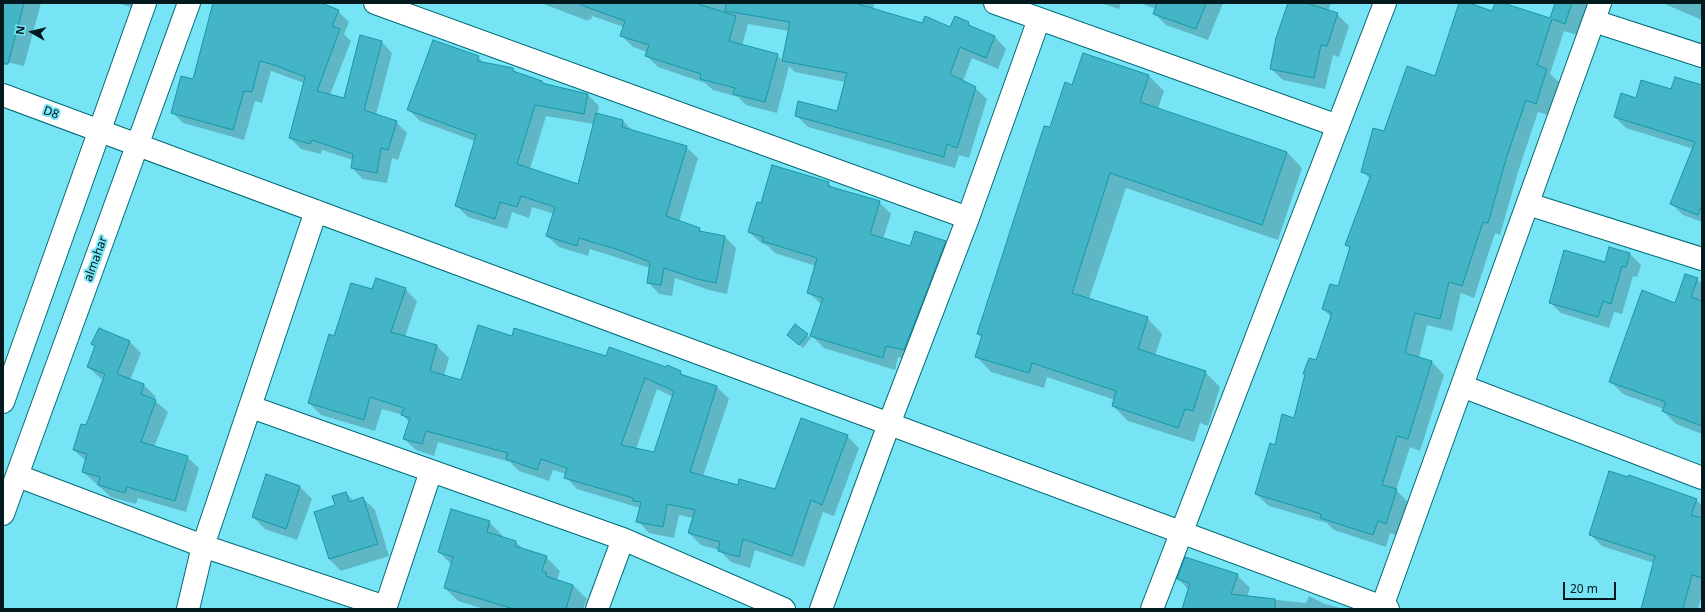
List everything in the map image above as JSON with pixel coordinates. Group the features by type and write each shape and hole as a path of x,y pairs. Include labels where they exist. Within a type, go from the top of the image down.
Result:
{"street":[{"path":"3,402 145,3"},
{"name":"almahar","path":"3,514 189,3"},
{"path":"995,3 1338,126"},
{"path":"1152,609 1385,3"},
{"path":"384,5 968,218"},
{"path":"1385,608 1462,386 1597,12 1702,56"},
{"path":"821,609 889,424 968,218 1039,19"},
{"name":"D8","path":"3,95 1385,608"},
{"path":"1528,204 1702,259"},
{"path":"188,609 203,546 316,211"},
{"path":"1462,386 1702,478"},
{"path":"251,407 623,539 784,609"},
{"path":"18,476 203,546 385,608 431,471"},
{"path":"597,609 623,539"}],"building":[{"path":"3,3 24,3 8,64 3,64"},
{"path":"213,3 321,3 339,10 332,26 340,29 317,91 344,98 360,35 382,41 364,110 397,121 388,150 381,148 377,173 351,168 353,154 312,140 310,144 289,138 305,77 260,61 252,92 244,91 233,130 171,113 181,76 193,79"},
{"path":"581,3 695,3 736,16 729,41 778,54 765,102 733,94 735,88 700,79 701,74 645,56 649,45 620,36 625,21 581,5"},
{"path":"726,3 855,3 922,23 925,16 950,27 955,16 969,22 968,25 995,36 986,58 960,47 950,74 976,87 957,148 947,144 944,157 795,116 798,101 837,111 847,73 782,61 790,22 725,11"},
{"path":"1157,3 1206,3 1196,29 1153,14"},
{"path":"1288,3 1306,3 1338,13 1327,46 1321,45 1314,78 1270,69 1276,38"},
{"path":"1459,3 1469,3 1492,11 1495,3 1503,3 1550,18 1555,3 1572,3 1565,24 1552,19 1537,65 1547,69 1536,104 1526,100 1506,159 1488,223 1483,222 1462,286 1449,282 1440,319 1415,313 1405,353 1432,361 1408,439 1397,436 1382,485 1397,489 1386,524 1378,521 1373,535 1320,518 1321,514 1255,494 1270,443 1275,445 1282,414 1294,418 1305,374 1303,374 1309,358 1316,360 1332,313 1322,309 1330,284 1338,286 1350,247 1345,245 1371,175 1361,172 1373,128 1384,131 1407,66 1435,76"},
{"path":"433,40 479,56 477,61 513,68 513,71 542,81 542,83 588,94 584,114 535,105 517,164 578,184 596,113 623,120 622,127 687,146 666,216 700,228 699,231 725,236 716,283 697,279 664,268 661,285 647,283 650,262 619,250 579,238 577,246 546,236 555,207 521,196 517,207 500,202 495,219 455,206 476,135 407,110"},
{"path":"1083,53 1149,75 1140,102 1287,152 1262,225 1110,173 1072,293 1148,317 1138,349 1206,371 1193,411 1185,409 1178,428 1112,406 1116,391 1032,363 1029,373 975,357 982,335 977,334 1044,126 1050,127 1065,82 1072,85"},
{"path":"1675,77 1702,85 1702,205 1698,215 1670,204 1695,142 1614,117 1621,93 1636,98 1641,80 1671,89"},
{"path":"772,165 829,182 828,186 880,201 870,234 910,246 915,231 946,241 904,350 886,346 883,358 810,336 823,298 807,293 817,258 762,241 763,237 748,232 757,202 761,203"},
{"path":"1609,247 1630,253 1626,267 1622,266 1611,304 1603,301 1598,317 1549,303 1564,250 1605,262"},
{"path":"1685,274 1698,278 1691,297 1702,301 1702,426 1662,411 1666,402 1609,382 1642,290 1675,303"},
{"path":"376,278 406,288 391,332 437,345 430,371 461,380 478,325 512,336 514,328 606,356 609,347 666,367 667,365 681,371 680,374 717,386 690,472 738,485 739,479 775,489 801,418 848,435 822,505 811,500 792,556 743,539 739,557 718,551 720,542 688,533 695,510 667,504 663,527 636,522 641,502 633,501 633,498 564,478 567,468 541,459 537,470 506,459 508,453 426,431 422,444 403,439 410,418 401,415 404,408 370,397 364,420 308,403 329,334 334,336 351,283 372,289","holes":["645,378 674,391 654,452 621,445"]},
{"path":"795,324 808,334 799,345 787,335"},
{"path":"99,328 130,341 117,374 144,384 141,394 156,400 141,442 188,456 175,501 127,487 125,493 98,485 100,477 82,472 87,454 73,450 81,424 86,425 105,374 87,367 95,346 91,344"},
{"path":"1609,471 1628,477 1629,475 1697,499 1691,515 1702,518 1702,578 1692,575 1683,609 1641,609 1655,556 1589,535"},
{"path":"266,474 300,486 286,529 252,517"},
{"path":"346,492 349,502 363,497 378,544 329,559 314,512 335,505 332,496"},
{"path":"451,509 490,521 487,532 516,541 515,546 547,556 542,571 547,573 546,576 573,585 566,609 514,609 444,588 453,557 438,552"},
{"path":"1185,557 1238,574 1231,594 1275,599 1275,609 1182,609 1190,583 1177,579"}]}
